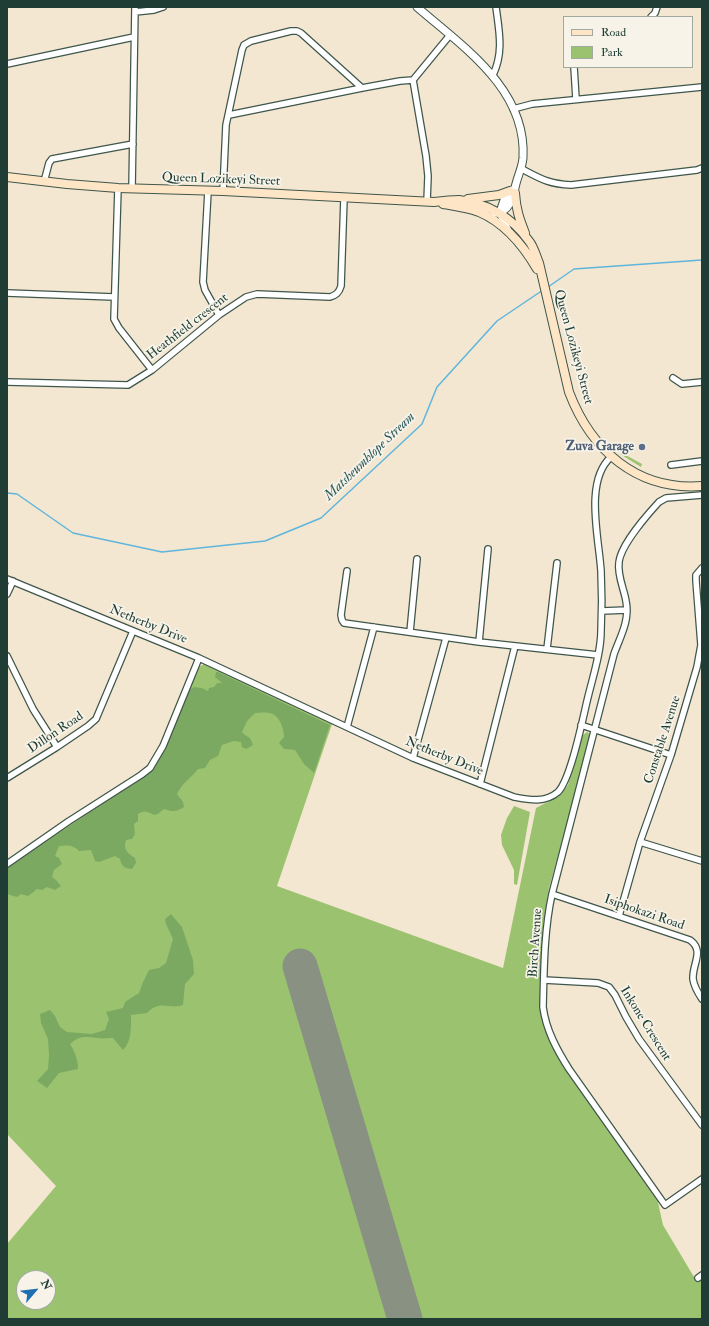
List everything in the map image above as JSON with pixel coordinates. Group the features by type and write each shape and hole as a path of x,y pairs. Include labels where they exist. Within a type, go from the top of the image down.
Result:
{"main road":[{"name":"Queen Lozikeyi Street","path":"7,177 44,182 118,188 223,191 431,202 457,200 474,202 500,212 517,227 529,241 539,263 568,385 576,410 595,440 611,457 630,470 653,480 676,486 702,486"},
{"path":"457,200 489,196 513,190 518,217 529,241"},
{"name":"Queen Lozikeyi Street","path":"431,202 478,212 499,223 527,252 542,278"}],"street":[{"path":"132,188 135,9 154,10 163,7"},
{"path":"417,7 474,55 493,75 513,109 521,134 523,149 522,169 508,206 500,212 478,212"},
{"path":"493,75 498,66 501,46 496,7"},
{"path":"652,16 657,7"},
{"path":"223,191 225,136 244,45 251,41 291,31 297,31 362,88"},
{"path":"229,115 362,88 413,80 450,35"},
{"path":"7,64 134,36"},
{"path":"574,68 576,99"},
{"path":"413,80 426,156 431,202"},
{"path":"513,109 532,104 702,87"},
{"path":"44,182 49,163 52,159 133,144"},
{"path":"522,169 547,182 559,185 571,185 702,168"},
{"path":"118,188 114,319 152,370"},
{"path":"208,191 203,282 205,290 219,315"},
{"name":"Heathfield crescent","path":"7,382 128,385 152,370 219,315 246,297 257,294 330,297 336,294 341,286 344,198"},
{"path":"500,212 508,231"},
{"path":"7,294 114,297"},
{"path":"674,378 682,384 702,382"},
{"name":"Netherby Drive","path":"10,580 199,658 413,758 514,797 528,800 540,800 552,796 560,789 566,779 598,654 602,611 601,570 594,497 605,462 611,457"},
{"path":"671,465 702,461"},
{"name":"Birch Avenue","path":"702,495 666,498 659,502 626,545 621,554 618,564 626,601 627,618 625,628 614,654 552,894 546,931 544,980 544,1015 559,1052 569,1069 665,1205 702,1179"},
{"path":"479,642 488,549"},
{"path":"410,632 417,560"},
{"path":"547,648 557,563"},
{"name":"Constable Avenue","path":"619,916 640,842 671,755 697,668 702,644 696,575 702,568"},
{"path":"347,571 341,615 343,622 446,638 598,654"},
{"path":"7,594 10,580"},
{"path":"602,611 627,610"},
{"path":"347,727 374,627"},
{"name":"Dillon Road","path":"7,778 57,748 96,719 133,631"},
{"path":"413,758 446,638"},
{"path":"480,784 515,646"},
{"path":"7,656 33,709 57,748"},
{"path":"7,864 68,821 150,768 163,746 199,658"},
{"path":"581,725 671,755"},
{"path":"640,842 702,861"},
{"name":"Isiphokazi Road","path":"552,894 690,940 697,946 698,952 694,970 694,983 702,999"},
{"name":"Inkone Crescent","path":"544,980 598,983 609,987 639,1039 702,1124"}],"green space":[{"path":"622,453 642,464 641,467 620,454"},
{"path":"204,664 332,724 277,886 503,968 536,808 559,796 568,785 580,740 587,732 590,734 591,736 549,888 543,925 541,1009 546,1031 563,1065 657,1198 663,1225 694,1277 702,1282 702,1319 7,1319 7,1244 56,1186 7,1134 7,867 152,769 197,668"},
{"path":"216,672 330,725 314,773 304,764 295,750 284,749 279,743 284,737 284,733 276,716 267,713 255,713 247,721 242,732 250,738 253,745 246,749 242,747 241,742 234,741 222,745 218,756 210,760 205,768 198,769 179,790 177,794 183,802 184,807 174,811 164,809 158,814 154,815 146,812 138,814 138,821 134,824 135,834 132,839 126,840 125,843 126,850 135,858 136,863 132,869 124,867 120,859 115,856 99,862 95,861 91,850 79,851 70,846 59,846 55,856 59,858 62,864 54,870 52,877 61,886 55,890 47,887 42,890 36,889 28,896 21,894 17,897 7,894 7,868 147,774 188,691 194,687 202,688 208,691 209,688 214,687 217,683 222,683 215,677"},
{"path":"514,806 530,812 517,885 514,884 514,870 502,845 501,835 507,818"},
{"path":"171,914 182,927 193,960 194,974 185,984 183,1005 161,1006 152,1009 147,1013 131,1015 131,1029 129,1038 123,1050 113,1038 86,1037 77,1039 70,1044 76,1056 78,1069 59,1073 47,1088 37,1081 48,1069 49,1055 48,1039 41,1023 40,1014 50,1010 55,1016 60,1027 67,1032 92,1034 105,1030 109,1019 106,1012 123,1008 125,1002 139,993 149,970 159,968 166,963 173,939 165,919"}],"waterway":[{"name":"Matsheumhlope Stream","path":"548,287 574,269 702,260"},
{"name":"Matsheumhlope Stream","path":"7,493 17,494 73,533 162,552 265,541 321,518 422,424 437,387 497,321 543,290"}],"runway":[{"path":"300,966 405,1319"}],"place":[{"name":"Zuva Garage","path":"642,447"}]}
